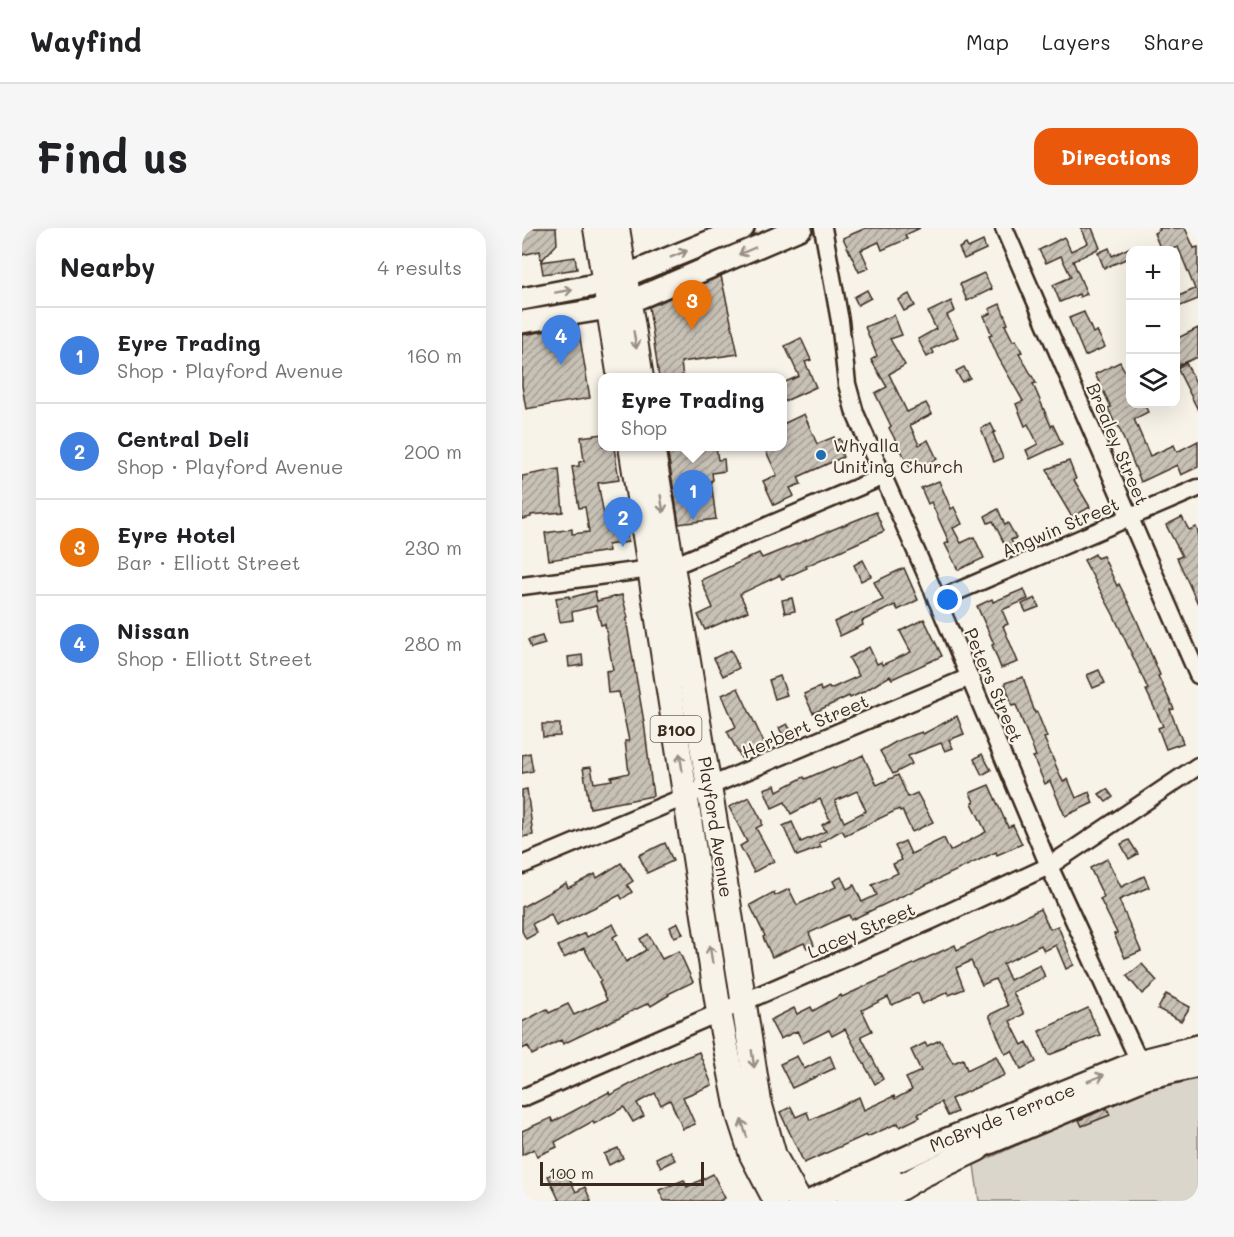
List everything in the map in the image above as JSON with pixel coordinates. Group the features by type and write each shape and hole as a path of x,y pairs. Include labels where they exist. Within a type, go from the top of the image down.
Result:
{"highway":[{"path":"596,228 615,279"},
{"path":"617,228 615,279 619,305 620,373"},
{"path":"619,305 639,373"},
{"name":"Playford Avenue","path":"632,451 661,567 710,787 763,1116 774,1156 799,1201"},
{"name":"Playford Avenue","path":"652,451 661,567 687,796 720,1012 739,1114 752,1155 776,1201"},
{"path":"878,1201 922,1175 977,1149"},
{"path":"752,1155 757,1201"}],"main road":[{"path":"522,299 615,279 743,228"},
{"path":"522,322 619,305 801,228"},
{"name":"McBryde Terrace","path":"810,1201 940,1142 1143,1069 1198,1046"},
{"name":"McBryde Terrace","path":"849,1201 1002,1138 1143,1069 1198,1066"},
{"path":"763,1116 789,1176 798,1184 809,1188 825,1186 854,1174 882,1168"},
{"path":"940,1142 966,1141 998,1128 1002,1138"}],"street":[{"name":"Peters Street","path":"823,228 840,321 848,384 855,413 1049,866 1143,1069"},
{"name":"Brealey Street","path":"1004,228 1198,675"},
{"path":"522,586 661,567 762,529 882,477"},
{"name":"Angwin Street","path":"937,600 1198,488"},
{"name":"Herbert Street","path":"522,866 970,677"},
{"name":"Lacey Street","path":"522,1098 930,921 1049,866 1198,766"}],"shaded area":[{"path":"1198,1075 1198,1199 1193,1201 979,1201 974,1165 1149,1084"}],"building":[{"path":"556,228 557,244 541,261 540,251 522,255 522,230"},
{"path":"866,228 920,228 905,235 907,239 882,250 879,242 861,250 869,268 859,272 843,238"},
{"path":"1081,228 1092,228 1100,248 1073,261 1087,294 1080,297 1079,294 1060,302 1053,285 1071,277 1061,256 1046,263 1039,250 1064,237 1071,251 1088,243"},
{"path":"1159,228 1185,228 1194,248 1198,247 1198,299 1180,306 1180,295 1195,289 1180,252 1180,246 1159,246 1154,233 1160,230"},
{"path":"983,241 986,249 964,259 959,248 966,244 968,248"},
{"path":"1109,248 1112,256 1126,249 1126,259 1104,268 1098,253"},
{"path":"575,257 577,269 543,274 541,262"},
{"path":"984,273 992,289 967,301 960,284"},
{"path":"721,276 738,354 681,362 682,373 658,373 649,307"},
{"path":"867,290 871,298 858,305 854,297"},
{"path":"909,294 915,306 904,311 898,300"},
{"path":"951,301 955,311 947,315 958,337 932,349 934,353 927,357 918,339 936,329 928,312"},
{"path":"1000,304 1008,324 1005,325 1022,352 1019,353 1036,383 1033,384 1051,426 1053,425 1062,444 1030,459 1026,450 1038,444 1028,424 1025,426 1016,404 1023,401 998,357 984,316 991,313 989,309"},
{"path":"1084,312 1093,333 1097,331 1105,347 1085,356 1069,318"},
{"path":"894,315 902,335 890,339 905,365 889,374 907,412 926,403 932,414 910,425 919,445 928,440 937,459 912,471 889,428 891,426 875,393 887,387 871,360 877,356 865,327"},
{"path":"578,326 590,398 526,409 522,386 522,335"},
{"path":"1198,328 1198,357 1180,365 1180,354 1180,337"},
{"path":"801,338 811,360 805,362 816,387 787,400 787,381 799,376 785,346"},
{"path":"1120,362 1126,373 1126,408 1146,408 1148,412 1134,419 1150,456 1174,445 1177,452 1198,441 1198,467 1181,475 1177,465 1141,482 1095,374"},
{"path":"1186,363 1198,387 1198,410 1180,374 1180,366"},
{"path":"964,367 970,378 962,382 956,371"},
{"path":"804,414 817,444 834,437 835,441 840,439 845,450 841,452 843,457 798,477 801,484 790,488 794,496 774,505 763,481 777,475 766,451 787,451 787,422"},
{"path":"991,424 1003,458 994,462 981,428"},
{"path":"598,435 598,451 615,451 619,480 598,483 607,531 626,529 628,542 608,545 609,551 549,560 545,533 572,529 572,534 589,532 585,507 579,508 572,467 579,466 579,462 584,461 581,437"},
{"path":"668,451 717,451 718,460 724,459 725,471 712,473 716,519 679,524"},
{"path":"1069,461 1076,479 1074,480 1090,507 1072,517 1054,487 1047,469"},
{"path":"559,469 563,512 531,515 531,517 522,519 522,476"},
{"path":"939,481 951,509 954,507 962,524 953,528 961,543 974,537 984,558 958,570 945,544 949,542 931,502 928,504 921,488"},
{"path":"998,509 1005,525 1008,523 1016,538 1011,540 1014,546 1007,549 993,521 988,523 985,516"},
{"path":"876,512 884,531 782,579 780,575 740,594 748,611 705,630 698,615 713,608 701,580 759,553 762,558"},
{"path":"1182,517 1189,530 1196,527 1198,532 1198,604 1177,558 1182,556 1166,525"},
{"path":"1095,554 1097,558 1103,556 1135,616 1160,675 1158,676 1174,709 1170,710 1183,743 1166,749 1158,728 1163,726 1146,690 1148,689 1113,614 1084,560"},
{"path":"863,560 871,576 861,581 854,565"},
{"path":"904,568 918,600 898,610 895,605 862,621 863,625 840,636 834,622 883,600 874,582"},
{"path":"1024,589 1028,599 1002,610 1008,624 1003,626 1018,662 1001,668 992,645 994,644 977,606"},
{"path":"595,591 597,601 622,595 628,618 626,619 644,722 653,796 590,808 583,768 591,767 594,783 612,780 611,777 629,773 625,741 629,741 619,692 608,693 606,671 613,670 605,624 601,625 596,606 572,612 573,620 560,622 556,598 569,596 569,598"},
{"path":"792,598 795,611 785,613 782,600"},
{"path":"1035,598 1039,607 1026,612 1022,604"},
{"path":"924,619 942,656 892,679 890,676 863,692 813,713 804,694 820,687 821,691 829,687 830,689 859,676 849,658 869,647 877,664 881,662 882,665 911,652 900,631"},
{"path":"542,636 545,644 531,648 528,640"},
{"path":"731,650 739,668 723,676 714,658"},
{"path":"582,655 583,665 569,667 568,657"},
{"path":"1099,670 1105,683 1093,688 1087,675"},
{"path":"780,676 787,695 775,699 769,680"},
{"path":"1023,677 1035,713 1037,712 1047,737 1044,738 1063,782 1068,779 1076,798 1089,792 1093,803 1065,816 1050,781 1045,784 1033,757 1036,756 1016,705 1012,706 1005,683"},
{"path":"738,688 765,745 741,758 727,731 736,727 722,695"},
{"path":"957,716 964,734 949,740 953,748 945,751 941,743 908,756 912,764 893,774 880,751 899,740 922,732 923,734"},
{"path":"542,724 560,724 560,736 543,737"},
{"path":"787,724 792,732 784,737 779,728"},
{"path":"530,753 533,771 522,773 522,755"},
{"path":"982,754 991,770 982,775 974,759"},
{"path":"863,755 877,785 898,775 908,797 917,793 933,822 912,832 902,810 899,809 845,835 842,830 819,843 821,847 797,856 783,826 792,822 801,842 826,831 822,825 830,820 820,799 791,814 785,802 772,808 764,789 775,785 777,791 804,777 805,779 833,767 834,769","holes":["857,791 866,811 844,822 835,801"]},
{"path":"989,785 1008,827 1013,825 1022,844 997,855 996,852 851,920 849,915 841,918 809,933 814,945 807,948 804,943 772,957 750,905 774,892 775,896 789,889 797,905 836,887 833,881 841,877 847,889 854,885 862,902 877,895 872,885 898,873 893,864 902,860 895,846 905,841 911,854 944,838 950,851 986,832 972,803 974,802 970,793"},
{"path":"527,789 533,835 522,837 522,790"},
{"path":"1107,789 1113,797 1106,802 1099,794"},
{"path":"749,797 762,821 762,825 756,828 774,861 754,872 740,846 747,842 729,807"},
{"path":"1129,840 1138,854 1129,859 1121,844"},
{"path":"665,843 673,861 647,873 639,855"},
{"path":"1107,859 1121,887 1144,876 1149,887 1119,900 1141,951 1125,958 1114,934 1117,933 1100,899 1104,897 1090,868"},
{"path":"621,863 633,881 627,885 632,892 622,899 620,895 556,926 551,914 532,924 537,933 526,939 522,931 522,907 566,883 568,888 595,874 597,878"},
{"path":"1040,909 1050,929 1058,926 1074,965 1066,969 1056,945 1044,951 1041,945 1003,964 1010,980 1040,965 1045,977 1013,992 1024,1014 1010,1021 1022,1045 1027,1042 1036,1062 1021,1069 1012,1051 1005,1054 989,1015 1008,1006 995,979 982,985 971,961 956,968 964,989 949,995 948,992 922,1004 918,993 892,1005 888,997 862,1010 872,1031 861,1036 883,1079 875,1084 845,1029 832,1036 829,1030 803,1043 797,1031 780,1039 770,1020 794,1008 797,1014 811,1007 813,1011 841,995 842,997 955,945 957,950"},
{"path":"678,923 683,934 674,937 670,927"},
{"path":"613,924 618,934 613,937 626,962 646,950 640,939 648,934 662,959 679,951 693,982 668,994 651,1006 649,1003 563,1044 561,1040 532,1055 528,1046 522,1049 522,1022 547,1009 549,1013 568,1004 574,1015 607,1000 599,982 601,980 584,948 564,958 558,946 585,933 587,937"},
{"path":"1142,964 1157,981 1142,994 1127,976"},
{"path":"1166,994 1190,1007 1181,1021 1158,1009"},
{"path":"1088,1008 1100,1035 1049,1055 1039,1031"},
{"path":"940,1040 953,1063 963,1059 967,1070 996,1056 1005,1075 951,1099 957,1112 948,1116 941,1102 918,1114 920,1117 900,1127 898,1123 867,1137 866,1135 804,1163 780,1112 791,1107 796,1117 807,1112 810,1120 859,1097 864,1110 894,1096 895,1099 912,1090 906,1078 921,1071 911,1050 925,1043 927,1046"},
{"path":"699,1052 712,1085 683,1097 695,1124 683,1129 670,1100 661,1105 655,1093 637,1103 644,1116 633,1122 624,1107 555,1142 557,1147 537,1156 534,1149 522,1155 522,1131 551,1118 553,1122 609,1092 610,1095 671,1063"},
{"path":"797,1056 804,1069 830,1056 835,1068 792,1088 780,1064"},
{"path":"1107,1108 1110,1115 1082,1126 1079,1120"},
{"path":"618,1148 623,1158 609,1165 604,1154"},
{"path":"670,1151 675,1160 661,1167 656,1158"},
{"path":"566,1171 576,1192 585,1187 591,1201 556,1201 559,1200 548,1176"},
{"path":"713,1174 725,1198 720,1201 664,1201 659,1190 684,1180 687,1187"}],"place":[{"name":"Eyre Hotel","path":"692,330"},
{"name":"Nissan","path":"561,365"},
{"name":"Whyalla Uniting Church","path":"821,455"},
{"name":"Eyre Trading","path":"693,520"},
{"name":"Central Deli","path":"623,547"}]}
